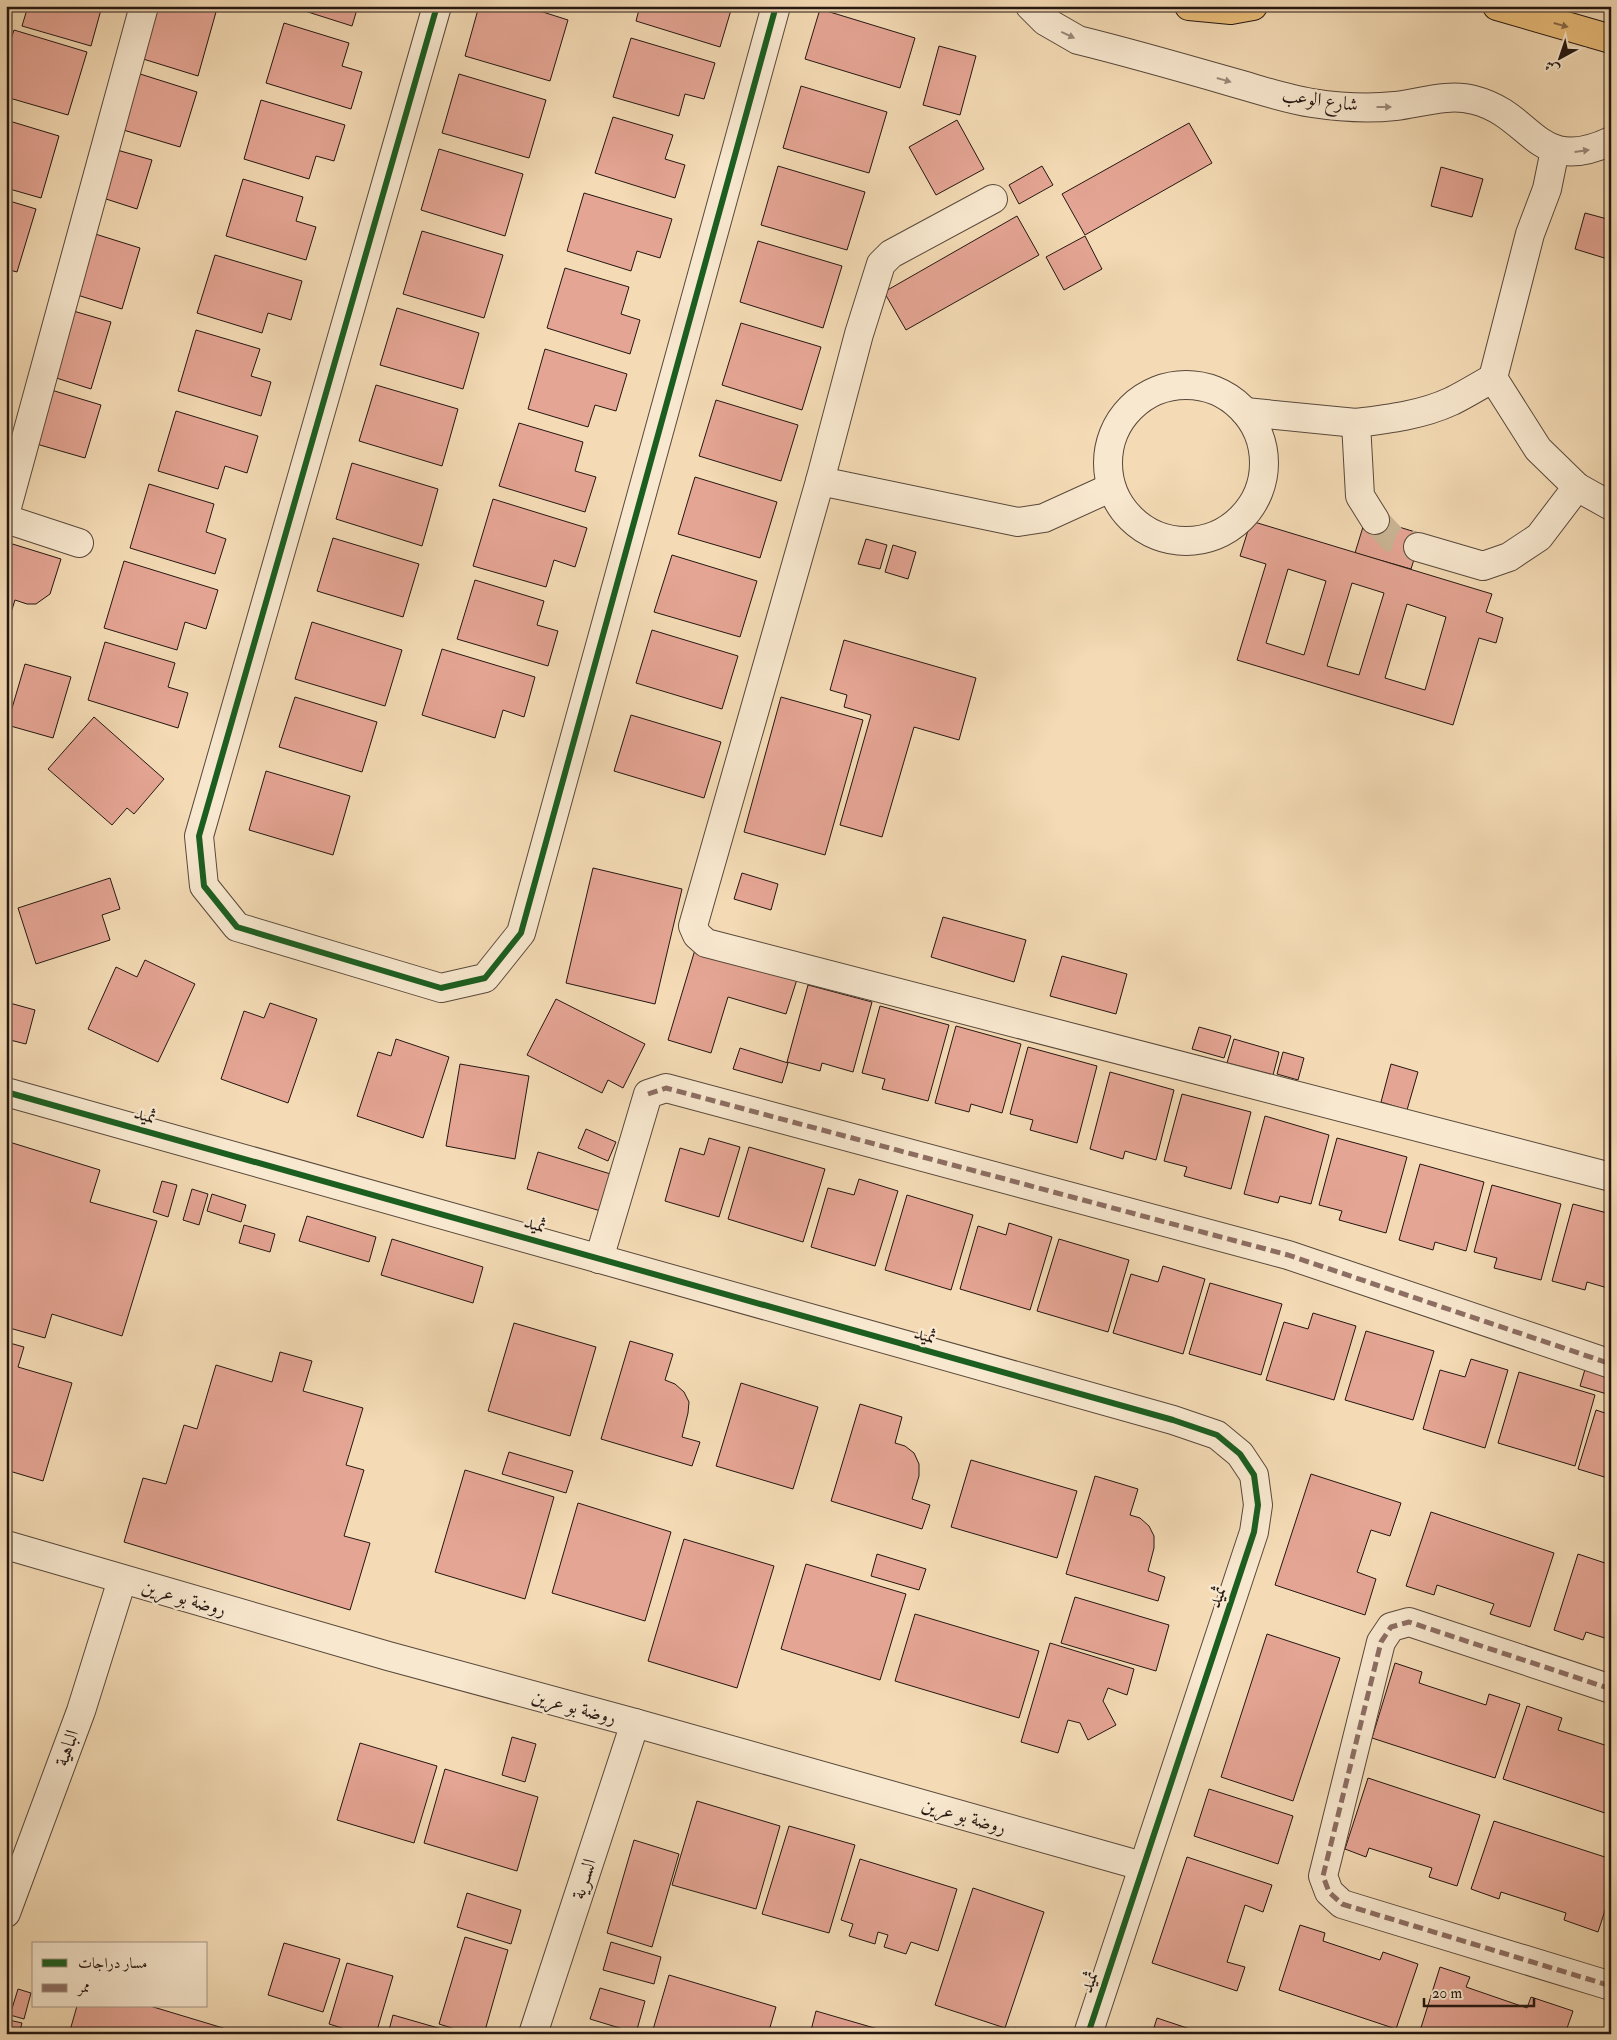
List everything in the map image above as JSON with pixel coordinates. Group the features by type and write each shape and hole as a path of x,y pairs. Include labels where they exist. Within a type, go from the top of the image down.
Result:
{"main road":[{"path":"1189,6 1202,9 1231,10 1253,6"},
{"path":"1497,6 1611,39"}],"street":[{"path":"6,511 144,6"},
{"path":"437,6 199,836 204,886 237,927 441,988 485,978 521,933 776,6"},
{"name":"شارع الوعب","path":"1030,6 1045,21 1078,40 1311,103 1352,107 1392,107 1452,98 1471,99 1490,104 1507,114 1531,137 1555,150 1569,152 1584,151 1611,141"},
{"path":"1555,150 1547,189 1530,234 1493,378 1538,449 1577,487 1611,506"},
{"path":"993,199 891,254 881,264 859,334 820,481 693,926 698,935 706,943 1611,1177"},
{"path":"1245,412 1356,422 1390,419 1419,413 1451,401 1493,378"},
{"path":"1191,384 1221,393 1245,412 1261,438 1265,469 1257,499 1238,523 1210,538 1180,542 1150,534 1126,514 1110,488 1106,458 1114,428 1133,403 1161,388 1191,384"},
{"path":"1356,422 1360,496 1375,520"},
{"path":"820,481 1018,522 1044,518 1110,488"},
{"path":"1418,547 1483,566 1509,557 1539,537 1577,487"},
{"path":"6,519 79,543"},
{"path":"600,1259 648,1094 666,1088 1288,1255 1611,1364"},
{"name":"ثميد","path":"6,1092 1172,1420 1217,1435 1240,1454 1254,1475 1258,1505 1254,1532 1088,2034"},
{"name":"روضة بو عرين","path":"6,1545 388,1656 635,1723 1142,1866"},
{"name":"الباهية","path":"6,1913 80,1711 122,1580"},
{"path":"1611,1689 1410,1622 1392,1627 1381,1642 1324,1876 1330,1892 1342,1904 1611,1986"},
{"name":"السـرية","path":"533,2034 635,1723"}],"building":[{"path":"28,6 102,6 91,46 22,26"},
{"path":"155,6 196,6 216,12 198,76 140,58"},
{"path":"289,6 358,6 352,26"},
{"path":"479,6 524,6 568,20 550,81 465,56"},
{"path":"640,6 718,6 731,10 720,47 636,21"},
{"path":"820,9 915,38 900,88 805,59"},
{"path":"284,23 349,43 342,66 362,72 351,109 266,83"},
{"path":"14,30 87,52 68,115 6,97 6,54"},
{"path":"631,38 715,63 704,99 685,94 679,116 613,97"},
{"path":"939,46 976,56 960,115 923,105"},
{"path":"137,73 197,92 180,147 120,129"},
{"path":"459,74 546,100 529,158 442,133"},
{"path":"801,86 887,112 869,173 783,148"},
{"path":"261,100 345,125 334,161 316,156 309,179 244,159"},
{"path":"613,117 673,135 665,159 685,165 675,198 595,173"},
{"path":"6,120 59,136 41,198 6,188"},
{"path":"957,120 984,169 936,195 909,147"},
{"path":"1189,123 1212,163 1085,235 1062,194"},
{"path":"439,149 523,174 505,236 421,210"},
{"path":"117,150 152,160 137,209 103,198"},
{"path":"778,166 865,192 847,250 761,225"},
{"path":"1042,166 1053,185 1019,204 1009,185"},
{"path":"1441,167 1483,179 1472,217 1431,206"},
{"path":"243,179 303,197 296,221 316,227 306,260 226,236"},
{"path":"584,193 672,219 660,258 637,251 631,271 567,251"},
{"path":"6,200 36,209 17,272 6,269"},
{"path":"1585,213 1611,220 1611,260 1575,249"},
{"path":"1017,216 1039,255 906,330 884,292"},
{"path":"422,231 503,255 484,318 403,294"},
{"path":"92,233 140,248 122,309 74,294"},
{"path":"1085,236 1102,269 1064,290 1046,257"},
{"path":"758,241 842,266 823,328 740,302"},
{"path":"215,255 302,281 291,320 268,313 262,333 197,313"},
{"path":"565,268 629,287 621,314 640,320 630,354 547,328"},
{"path":"6,292 12,294 6,312"},
{"path":"397,308 479,333 463,389 380,365"},
{"path":"70,310 111,322 91,389 50,376"},
{"path":"741,323 821,347 802,410 722,385"},
{"path":"196,330 260,349 251,376 271,382 261,416 178,391"},
{"path":"545,349 627,374 616,411 595,405 588,427 528,409"},
{"path":"376,385 458,409 442,466 359,441"},
{"path":"48,389 101,405 85,458 33,443"},
{"path":"716,400 798,425 781,481 699,456"},
{"path":"176,411 258,436 247,473 225,466 218,489 158,471"},
{"path":"519,423 583,442 575,471 596,477 585,512 499,486"},
{"path":"352,463 438,489 422,546 336,519"},
{"path":"695,477 777,502 760,558 678,534"},
{"path":"149,484 214,504 206,532 226,539 215,574 130,548"},
{"path":"493,499 587,528 575,567 554,560 546,587 473,566"},
{"path":"1366,517 1422,534 1411,569 1355,553"},
{"path":"1251,521 1492,594 1486,612 1503,618 1496,643 1479,638 1453,725 1237,660 1266,564 1240,556","holes":["1288,569 1326,581 1304,655 1266,643","1352,583 1384,593 1359,675 1327,666","1407,604 1446,617 1425,690 1385,678"]},
{"path":"333,538 419,564 403,617 317,591"},
{"path":"866,539 887,545 880,569 858,564"},
{"path":"6,542 61,559 50,594 36,604 27,604 15,600 9,619 6,618"},
{"path":"893,545 916,552 908,579 885,572"},
{"path":"672,555 757,581 740,637 654,612"},
{"path":"124,561 218,590 206,629 185,622 177,650 104,628"},
{"path":"475,580 544,601 537,625 558,631 548,666 457,639"},
{"path":"312,622 402,650 385,706 295,679"},
{"path":"652,630 738,656 722,709 636,683"},
{"path":"844,640 976,678 959,740 914,727 882,837 840,825 871,715 844,707 847,695 830,690"},
{"path":"105,642 175,663 168,687 188,693 178,728 88,700"},
{"path":"442,649 535,677 524,717 503,710 495,738 422,715"},
{"path":"25,664 71,677 53,738 7,725"},
{"path":"295,697 377,722 362,772 279,747"},
{"path":"781,697 863,720 825,855 744,832"},
{"path":"631,715 721,742 704,798 614,771"},
{"path":"94,717 164,779 134,814 127,808 112,825 48,769"},
{"path":"266,771 350,796 333,855 249,830"},
{"path":"593,868 682,889 655,1004 566,983"},
{"path":"742,873 778,884 771,910 734,899"},
{"path":"110,878 120,909 102,915 110,940 36,964 18,908"},
{"path":"943,917 1026,940 1014,982 931,957"},
{"path":"697,943 799,973 786,1014 728,997 711,1053 668,1040"},
{"path":"1062,956 1127,974 1116,1014 1050,996"},
{"path":"145,960 195,984 158,1062 88,1029 116,967 137,977"},
{"path":"808,985 872,1002 853,1072 822,1063 820,1071 787,1062"},
{"path":"556,999 645,1044 623,1088 608,1080 602,1093 527,1055"},
{"path":"6,1002 35,1010 26,1044 6,1039"},
{"path":"270,1003 317,1019 288,1103 221,1079 244,1011 264,1018"},
{"path":"880,1006 949,1025 928,1101 882,1089 885,1079 862,1073"},
{"path":"956,1026 1021,1044 1002,1113 971,1104 969,1112 935,1103"},
{"path":"1199,1027 1231,1036 1224,1058 1192,1049"},
{"path":"396,1039 449,1057 423,1138 357,1116 378,1052 391,1056"},
{"path":"1234,1039 1279,1052 1273,1075 1227,1063"},
{"path":"1028,1047 1097,1066 1077,1143 1030,1130 1033,1120 1010,1114"},
{"path":"740,1048 788,1063 782,1083 733,1069"},
{"path":"1283,1052 1304,1058 1298,1080 1277,1074"},
{"path":"460,1064 529,1076 515,1159 446,1146"},
{"path":"1391,1064 1418,1072 1407,1110 1381,1102"},
{"path":"1110,1072 1174,1090 1156,1160 1125,1151 1123,1159 1090,1149"},
{"path":"1182,1094 1251,1112 1231,1189 1184,1176 1187,1167 1164,1161"},
{"path":"1265,1116 1329,1135 1311,1204 1280,1196 1278,1203 1244,1194"},
{"path":"586,1129 616,1142 608,1161 578,1148"},
{"path":"709,1138 740,1147 719,1217 665,1201 680,1148 704,1155"},
{"path":"1337,1138 1407,1157 1386,1233 1339,1220 1342,1211 1319,1205"},
{"path":"6,1141 100,1170 90,1202 157,1221 122,1336 52,1314 45,1338 6,1327"},
{"path":"749,1147 825,1169 803,1242 728,1219"},
{"path":"538,1152 614,1175 604,1212 527,1189"},
{"path":"1420,1164 1484,1182 1466,1251 1435,1242 1433,1250 1399,1240"},
{"path":"859,1179 898,1191 875,1266 811,1247 828,1188 854,1195"},
{"path":"162,1181 177,1185 168,1217 153,1212"},
{"path":"1492,1185 1561,1204 1541,1280 1494,1268 1497,1258 1474,1252"},
{"path":"192,1189 208,1194 199,1225 183,1220"},
{"path":"212,1194 246,1205 241,1222 207,1211"},
{"path":"907,1195 973,1215 951,1290 885,1270"},
{"path":"1573,1204 1611,1214 1611,1289 1587,1282 1585,1290 1552,1281"},
{"path":"307,1216 376,1237 369,1262 299,1241"},
{"path":"1009,1223 1052,1237 1030,1310 960,1289 978,1226 1006,1235"},
{"path":"244,1225 275,1234 270,1252 239,1243"},
{"path":"392,1239 483,1267 473,1303 381,1275"},
{"path":"1059,1239 1129,1260 1108,1332 1037,1311"},
{"path":"1163,1266 1205,1279 1183,1354 1113,1333 1131,1274 1158,1282"},
{"path":"1210,1283 1282,1304 1261,1375 1189,1354"},
{"path":"1313,1313 1356,1326 1334,1400 1266,1380 1284,1322 1308,1329"},
{"path":"514,1323 596,1347 570,1436 488,1411"},
{"path":"1366,1331 1434,1351 1413,1420 1345,1400"},
{"path":"630,1341 673,1354 665,1380 675,1384 684,1392 689,1402 682,1437 700,1442 692,1466 601,1439"},
{"path":"6,1342 24,1347 18,1367 72,1383 43,1481 6,1470"},
{"path":"280,1352 312,1361 303,1391 363,1408 346,1465 364,1470 344,1536 370,1543 350,1610 124,1542 143,1478 166,1484 184,1425 197,1429 216,1365 272,1382"},
{"path":"1471,1359 1508,1370 1485,1448 1423,1429 1440,1370 1465,1377"},
{"path":"1586,1366 1611,1374 1607,1394 1580,1386"},
{"path":"1519,1372 1595,1395 1575,1466 1498,1443"},
{"path":"741,1383 818,1407 793,1489 716,1466"},
{"path":"860,1404 902,1417 895,1443 905,1446 914,1453 919,1464 919,1476 912,1499 930,1505 922,1529 831,1501"},
{"path":"1596,1410 1611,1415 1611,1479 1578,1469"},
{"path":"509,1452 573,1471 566,1493 502,1474"},
{"path":"971,1460 1077,1491 1057,1558 951,1527"},
{"path":"465,1470 554,1497 525,1599 435,1572"},
{"path":"1311,1474 1401,1503 1390,1536 1371,1530 1357,1572 1376,1579 1365,1615 1275,1585"},
{"path":"1095,1476 1138,1489 1130,1515 1140,1518 1149,1526 1154,1536 1154,1548 1148,1571 1165,1577 1158,1601 1066,1574"},
{"path":"578,1503 671,1532 645,1621 552,1593"},
{"path":"1431,1512 1554,1553 1530,1627 1490,1614 1494,1604 1437,1585 1434,1595 1406,1586"},
{"path":"684,1539 774,1566 737,1688 648,1661"},
{"path":"877,1554 926,1569 919,1590 871,1576"},
{"path":"1578,1554 1611,1565 1611,1640 1586,1632 1583,1640 1554,1630"},
{"path":"806,1564 906,1594 880,1680 781,1649"},
{"path":"1075,1597 1169,1625 1156,1671 1061,1643"},
{"path":"915,1614 1039,1651 1019,1718 895,1681"},
{"path":"1267,1634 1340,1658 1293,1801 1221,1777"},
{"path":"1050,1643 1134,1669 1127,1695 1108,1688 1103,1701 1116,1725 1088,1740 1080,1723 1068,1720 1058,1753 1021,1742"},
{"path":"1395,1663 1422,1672 1419,1683 1486,1705 1489,1694 1520,1704 1495,1778 1372,1738"},
{"path":"1527,1706 1562,1718 1558,1730 1611,1747 1611,1815 1503,1779"},
{"path":"512,1737 536,1744 525,1782 502,1775"},
{"path":"360,1743 437,1766 414,1843 337,1820"},
{"path":"445,1769 538,1797 517,1871 424,1843"},
{"path":"1368,1778 1480,1815 1457,1886 1429,1877 1432,1868 1369,1848 1366,1857 1345,1849"},
{"path":"1209,1789 1293,1816 1278,1864 1194,1836"},
{"path":"697,1801 780,1826 756,1909 672,1885"},
{"path":"1494,1821 1611,1859 1611,1892 1598,1932 1564,1920 1566,1913 1501,1892 1499,1899 1471,1889"},
{"path":"789,1826 855,1845 829,1933 762,1914"},
{"path":"634,1840 679,1854 652,1947 607,1933"},
{"path":"1187,1857 1272,1885 1263,1912 1245,1905 1227,1962 1245,1967 1237,1991 1152,1963"},
{"path":"860,1859 957,1889 938,1951 911,1942 906,1954 884,1947 888,1935 878,1932 875,1944 849,1936 853,1924 841,1920"},
{"path":"973,1888 1044,1912 1005,2028 935,2005"},
{"path":"467,1893 521,1910 511,1944 457,1927"},
{"path":"1300,1925 1325,1933 1323,1941 1380,1960 1383,1952 1418,1964 1396,2029 1279,1990"},
{"path":"465,1937 508,1950 484,2034 471,2034 439,2024"},
{"path":"611,1942 661,1957 654,1984 603,1970"},
{"path":"284,1943 340,1959 323,2012 268,1995"},
{"path":"347,1963 393,1976 376,2034 361,2034 329,2024"},
{"path":"1440,1967 1470,1977 1466,1987 1527,2008 1531,1997 1573,2011 1565,2034 1419,2034"},
{"path":"669,1975 776,2007 768,2034 652,2033"},
{"path":"600,1988 645,2001 636,2033 590,2019"},
{"path":"18,1989 31,1993 24,2019 10,2015"},
{"path":"76,2008 157,2008 243,2034 69,2034"},
{"path":"816,2011 895,2034 810,2034"},
{"path":"393,2015 459,2034 388,2034"},
{"path":"1157,2018 1205,2034 1152,2034"},
{"path":"9,2020 22,2023 19,2034 6,2034"},
{"path":"1015,2028 1032,2034 1013,2034"}],"tunnel":[{"path":"1375,520 1392,538 1418,547"}],"marked path":[{"path":"648,1094 666,1088 1288,1255 1611,1364"},
{"path":"1611,1689 1409,1622 1391,1627 1381,1642 1323,1876 1329,1892 1342,1904 1611,1986"}],"cycle path":[{"path":"437,6 199,836 204,886 237,927 441,988 485,978 521,933 776,6"},
{"path":"6,1092 1173,1420 1217,1435 1240,1454 1254,1475 1258,1505 1254,1532 1088,2034"}]}
